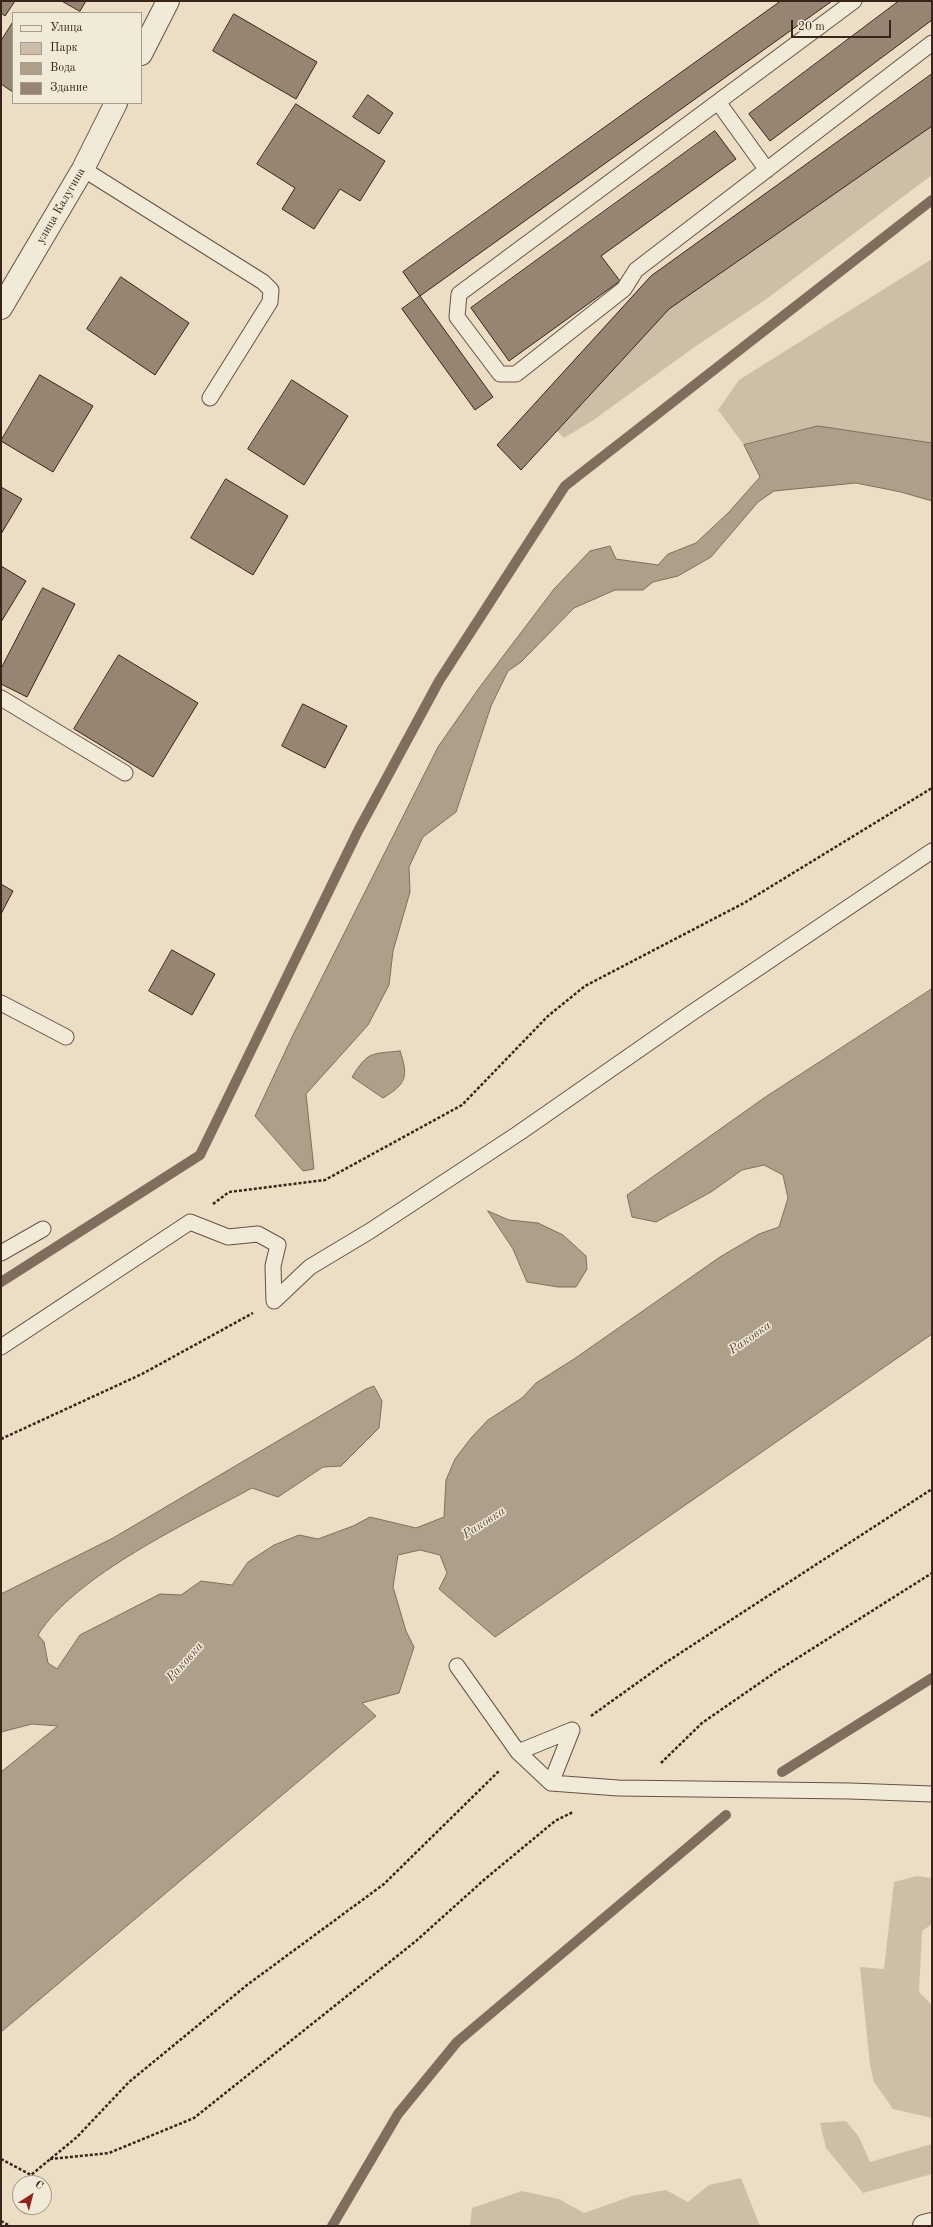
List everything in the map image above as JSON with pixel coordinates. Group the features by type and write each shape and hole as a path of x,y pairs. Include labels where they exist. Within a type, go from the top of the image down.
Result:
{"street":[{"path":"142,52 168,1"},
{"name":"улица Калугина","path":"1,308 83,169 116,104"},
{"path":"924,2226 932,2224"}],"lane":[{"path":"854,1 458,294 458,317 500,374 516,374 624,289 636,270 932,43"},
{"path":"718,102 767,170"},
{"path":"83,169 263,282 271,290 270,302 210,398"},
{"path":"1,698 125,773"},
{"path":"274,1301 310,1267 370,1231 519,1133 690,1014 932,851"},
{"path":"1,1003 66,1037"},
{"path":"1,1347 190,1222 228,1237 258,1234 278,1245 273,1266 274,1301"},
{"path":"1,1253 43,1229"},
{"path":"457,1666 518,1752 550,1783 618,1788 850,1791 932,1794"},
{"path":"518,1752 572,1730"},
{"path":"550,1783 572,1730"}],"path":[{"path":"190,1222 229,1192 325,1180 462,1105 548,1016 585,986 744,903 932,788"},
{"path":"1,1439 142,1374 274,1301"},
{"path":"572,1730 666,1663 932,1489"},
{"path":"657,1767 702,1723 777,1671 932,1573"},
{"path":"1,2159 31,2175 77,2137 129,2082 247,1985 384,1884 518,1752"},
{"path":"50,2159 109,2153 194,2118 416,1941 485,1879 555,1821 575,1810"},
{"path":"1,2221 10,2226"}],"green space":[{"path":"932,126 932,175 765,300 696,346 592,421 564,438 557,431 669,309"},
{"path":"932,259 932,443 818,426 744,445 718,410 739,380"},
{"path":"917,1876 932,1878 932,1924 922,1931 919,1992 932,2005 932,2118 893,2109 874,2082 870,2065 860,1967 884,1969 894,1882"},
{"path":"846,2121 859,2137 870,2162 932,2144 932,2174 863,2193 826,2148 820,2123"},
{"path":"741,2178 760,2226 470,2226 472,2208 522,2191 559,2199 584,2213 632,2196 666,2190 688,2202 709,2185"}],"water":[{"path":"818,426 932,443 932,501 901,492 856,483 774,491 758,502 711,557 678,576 653,582 643,590 615,590 574,608 521,662 508,671 491,706 456,812 423,837 409,867 410,892 393,951 389,985 368,1025 306,1094 314,1169 303,1171 255,1116 292,1037 438,747 479,688 554,589 590,551 610,546 616,559 658,565 668,554 696,543 729,512 760,477 744,445"},
{"name":"Раковка","path":"932,989 932,1334 495,1637 439,1589 447,1573 440,1555 420,1550 398,1555 393,1587 406,1631 414,1647 399,1693 362,1703 376,1716 1,2032 1,1772 58,1726 32,1724 1,1732 1,1594 113,1538 366,1389 374,1386 382,1401 379,1428 341,1466 323,1467 278,1497 252,1488 167,1534 106,1571 78,1592 55,1613 38,1635 44,1642 48,1663 57,1669 80,1635 160,1594 181,1595 201,1581 232,1585 248,1562 274,1545 299,1535 318,1539 353,1526 370,1517 416,1528 444,1517 446,1480 455,1459 471,1438 488,1420 522,1398 536,1383 574,1359 720,1257 759,1234 779,1227 788,1198 783,1175 764,1165 742,1170 711,1192 656,1222 632,1217 627,1195 764,1098"},
{"path":"400,1051 405,1074 404,1079 397,1088 383,1098 352,1077 362,1062 371,1055"},
{"path":"488,1211 509,1220 538,1223 563,1235 586,1256 587,1269 576,1287 558,1287 527,1282 513,1249"}],"building":[{"path":"1,1 15,1 5,16 1,13"},
{"path":"62,1 86,1 80,11"},
{"path":"781,1 832,1 420,296 403,272"},
{"path":"899,1 932,1 932,20 770,141 749,114"},
{"path":"234,14 317,62 296,99 213,51"},
{"path":"12,24 12,91 1,84 1,41"},
{"path":"932,74 932,126 669,309 521,470 497,445 651,276"},
{"path":"368,95 393,113 379,134 353,117"},
{"path":"296,104 385,161 360,201 340,189 314,229 282,209 295,188 257,164"},
{"path":"715,131 736,159 601,256 620,281 509,361 471,308"},
{"path":"121,277 189,323 155,375 87,329"},
{"path":"420,296 493,397 475,410 402,309"},
{"path":"40,375 93,406 53,472 1,441"},
{"path":"292,380 348,416 304,485 248,449"},
{"path":"226,479 288,516 253,575 191,538"},
{"path":"1,487 22,499 1,534"},
{"path":"1,566 26,581 1,622"},
{"path":"43,588 75,604 27,697 1,684 1,669"},
{"path":"119,655 198,703 153,777 74,729"},
{"path":"303,704 347,726 325,768 282,746"},
{"path":"1,884 13,891 1,914"},
{"path":"172,950 215,974 192,1015 149,991"}],"waterway":[{"path":"1,1282 200,1155 358,831 439,681 565,486 932,200"},
{"path":"782,1772 932,1678"},
{"path":"332,2226 398,2114 457,2042 726,1815"}]}
